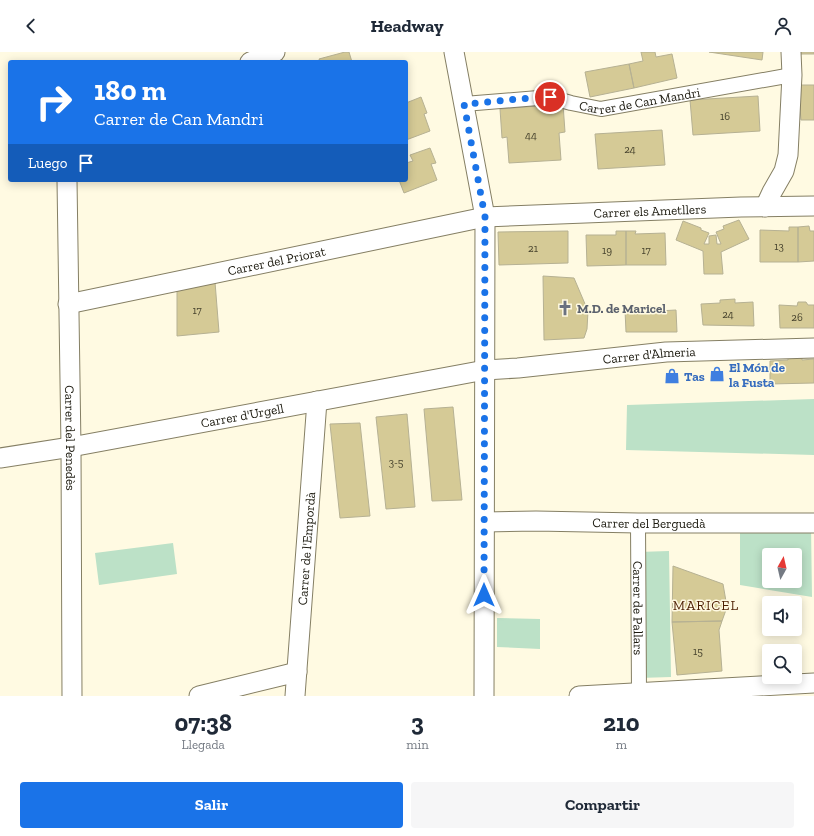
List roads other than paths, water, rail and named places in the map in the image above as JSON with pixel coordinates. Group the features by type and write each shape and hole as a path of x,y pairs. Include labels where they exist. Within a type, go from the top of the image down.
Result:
{"street":[{"path":"255,60 276,52"},
{"path":"454,52 485,217 484,696"},
{"path":"765,207 784,171 788,156 792,75 791,52"},
{"name":"Carrer de Can Mandri","path":"464,104 550,97 601,109 792,75"},
{"name":"Carrer del Penedès","path":"67,182 71,447 72,696"},
{"name":"Carrer els Ametllers","path":"485,217 814,206"},
{"name":"Carrer del Priorat","path":"68,304 485,217"},
{"name":"Carrer d'Almeria","path":"485,370 518,368 666,352 814,348"},
{"name":"Carrer d'Urgell","path":"0,458 71,447 485,370"},
{"name":"Carrer de l'Empordà","path":"295,696 317,401"},
{"name":"Carrer del Berguedà","path":"484,522 814,523"},
{"name":"Carrer de Pallars","path":"638,523 639,693"},
{"path":"199,696 296,672"},
{"path":"579,696 814,683"}],"place":[{"name":"M.D. de Maricel","path":"565,308"},
{"name":"El Món de la Fusta","path":"717,374"},
{"name":"Tas","path":"672,376"}],"district":[{"name":"MARICEL","path":"706,605"}]}
